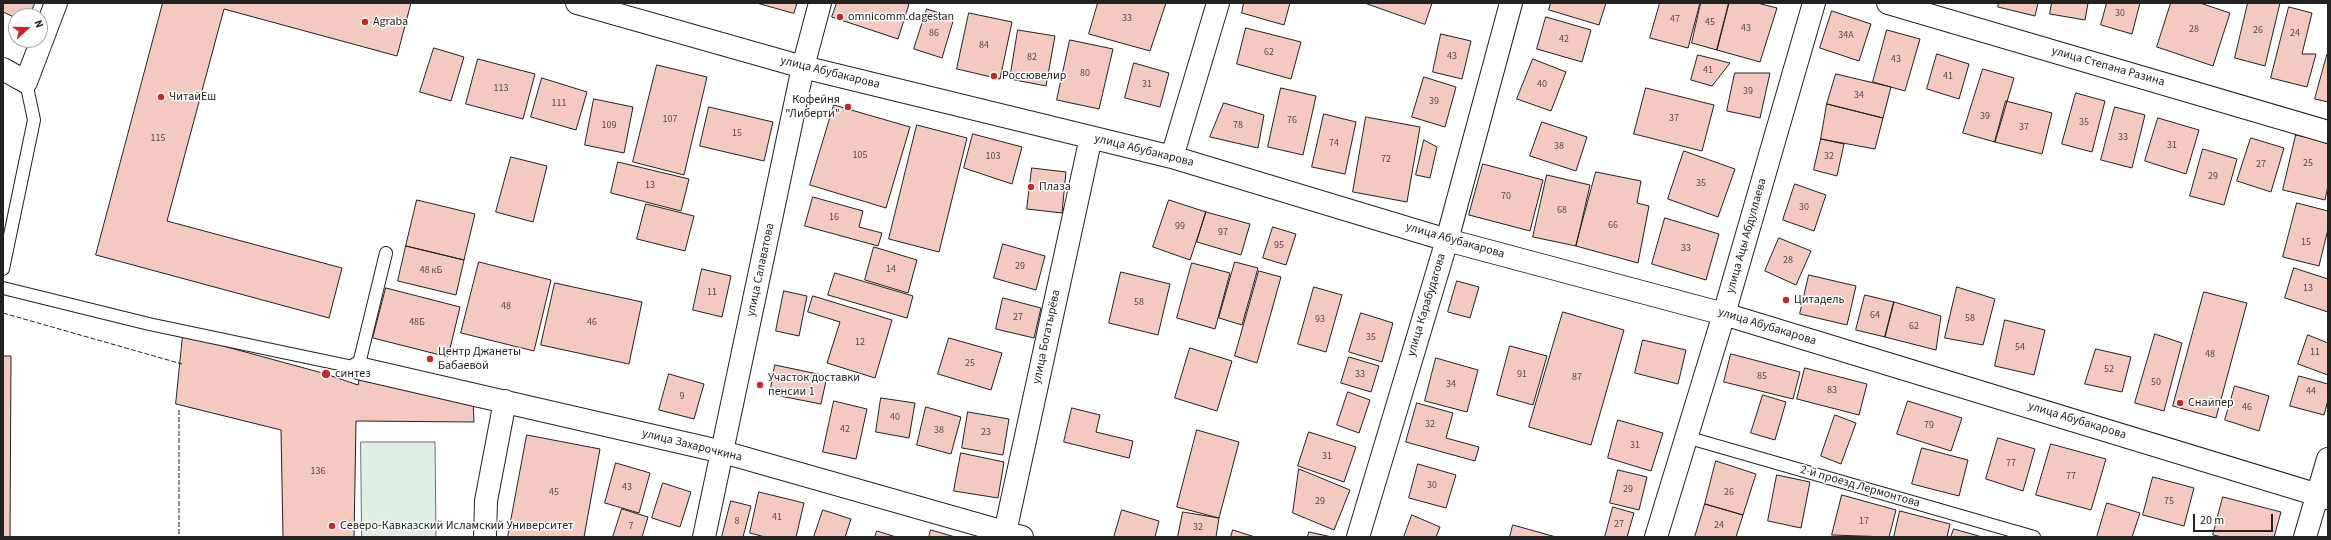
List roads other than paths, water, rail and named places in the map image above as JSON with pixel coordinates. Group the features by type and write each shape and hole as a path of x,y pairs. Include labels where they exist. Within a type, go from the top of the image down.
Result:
{"street":[{"path":"3,69 26,82 56,3"},
{"name":"улица Абубакарова","path":"577,3 803,67 1172,156 1447,240 1724,314 2322,496"},
{"name":"улица Салаватова","path":"704,537 803,67 820,3"},
{"path":"1172,156 1218,3"},
{"name":"улица Карабудагова","path":"1358,537 1447,240 1511,3"},
{"name":"улица Ацы Абдуллаева","path":"1656,537 1724,314 1814,3"},
{"name":"улица Степана Разина","path":"1888,3 2328,132"},
{"name":"улица Богатырёва","path":"1010,535 1091,137"},
{"name":"улица Захарочкина","path":"358,368 723,452 1010,535"},
{"path":"486,537 486,501 505,401"},
{"path":"2305,537 2322,496 2328,459"}],"lane":[{"path":"3,269 34,120 26,82"},
{"path":"3,288 149,324 358,368 386,254"},
{"name":"2-й проезд Лермонтова","path":"1686,437 2034,537"}],"place":[{"name":"omnicomm.dagestan","path":"840,17"},
{"name":"Agraba","path":"365,22"},
{"name":"Россювелир","path":"994,76"},
{"name":"ЧитайЕш","path":"161,97"},
{"name":"Кофейня \"Либерти\"","path":"848,107"},
{"name":"Плаза","path":"1031,187"},
{"name":"Цитадель","path":"1786,300"},
{"name":"Центр Джанеты Бабаевой","path":"430,359"},
{"name":"синтез","path":"326,374"},
{"name":"Участок доставки пенсии 1","path":"760,385"},
{"name":"Снайпер","path":"2180,403"},
{"name":"Северо-Кавказский Исламский Университет","path":"332,526"}]}
